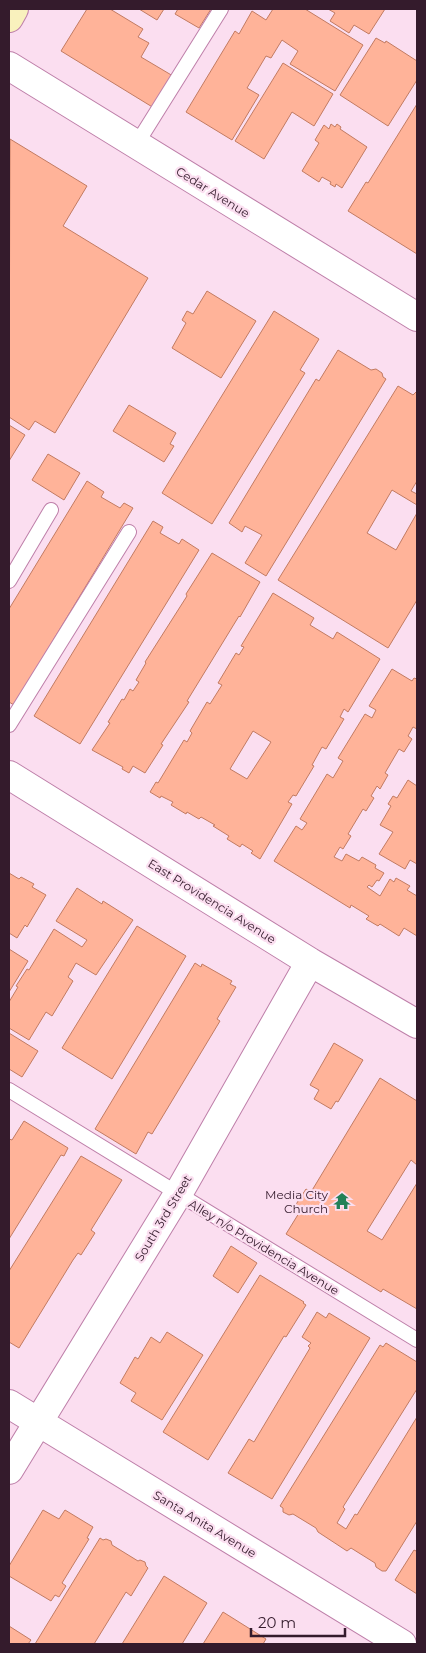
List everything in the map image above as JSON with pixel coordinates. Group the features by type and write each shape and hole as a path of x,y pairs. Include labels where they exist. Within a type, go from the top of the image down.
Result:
{"main road":[{"path":"9,18 14,9"}],"street":[{"name":"Cedar Avenue","path":"9,66 417,317"},
{"name":"East Providencia Avenue","path":"9,775 310,962 417,1024"},
{"name":"South 3rd Street","path":"9,1470 178,1194 310,962"},
{"name":"Santa Anita Avenue","path":"9,1404 402,1644"}],"lane":[{"path":"136,145 222,9"},
{"path":"9,581 51,510"},
{"path":"9,725 129,532"},
{"name":"Alley n/o Providencia Avenue","path":"9,1090 417,1340"}],"building":[{"path":"87,9 110,9 143,29 138,37 149,43 141,57 173,76 154,108 61,51"},
{"path":"139,9 164,9 157,20"},
{"path":"178,9 211,9 199,28 175,14"},
{"path":"273,9 305,9 363,45 335,91 290,64 298,51 282,40 271,58 266,56 247,88 259,95 232,140 186,112 235,31 239,34 252,11 266,20"},
{"path":"328,9 385,9 369,34 354,25 349,33 330,21 335,13"},
{"path":"376,38 385,43 386,41 417,61 417,80 388,126 340,95"},
{"path":"283,63 333,94 314,126 292,112 264,159 235,141"},
{"path":"417,104 417,254 348,211 366,182 368,183"},
{"path":"331,124 335,127 337,124 341,127 340,129 367,147 342,188 336,184 335,187 330,184 331,182 322,177 319,182 302,171 319,143 315,140 324,125 329,129"},
{"path":"10,139 87,186 63,226 148,278 55,433 35,421 29,430 9,417"},
{"path":"207,291 256,321 221,378 172,348 186,323 182,320 187,311 193,314"},
{"path":"274,311 319,339 300,370 305,373 212,524 162,493"},
{"path":"338,350 371,370 376,369 386,379 266,576 245,563 262,535 245,526 242,532 229,523 316,379 319,381"},
{"path":"398,386 413,395 417,393 417,481 411,491 417,494 417,505 392,490 367,533 396,550 417,513 417,600 388,648 278,580"},
{"path":"129,405 176,433 170,444 174,446 164,462 113,431"},
{"path":"9,425 25,435 9,461"},
{"path":"48,454 80,473 64,500 32,480"},
{"path":"87,481 104,492 101,497 120,508 124,503 133,508 14,705 9,702 9,609"},
{"path":"153,521 163,527 160,533 179,544 182,539 199,550 80,744 34,716"},
{"path":"212,553 260,582 145,773 133,766 129,773 122,769 123,767 92,750 110,723 108,722 122,699 124,700 130,689 133,691 139,682 136,680 145,662"},
{"path":"273,593 314,618 310,625 333,639 337,632 380,659 348,712 344,709 340,717 344,719 326,749 322,747 312,765 314,766 296,796 293,795 288,802 292,804 260,859 251,853 253,851 242,844 240,847 227,839 229,836 213,826 215,825 201,817 199,819 187,812 186,814 171,805 173,802 161,796 160,798 150,792 156,782 158,783 184,740 187,742 192,733 190,731 207,702 210,704 222,685 218,683 236,653 239,655 244,647 241,646","holes":["253,731 271,742 247,779 230,769"]},
{"path":"392,669 412,681 414,678 417,679 417,729 413,727 408,736 412,739 404,752 399,749 385,773 388,775 380,789 377,786 371,796 374,798 366,811 363,809 348,834 351,836 343,849 340,847 334,857 342,861 346,854 359,861 362,857 376,865 375,868 384,873 372,887 369,885 367,887 380,896 390,879 394,882 396,878 410,886 407,890 417,896 417,936 404,928 399,936 380,924 378,926 366,919 369,916 351,905 350,908 274,861 296,826 302,830 307,823 300,819 327,774 333,778 343,761 338,758 365,714 372,718 376,710 369,706"},
{"path":"408,780 417,786 417,864 410,860 405,869 379,854 393,832 380,825 391,806 388,804 393,796 397,798"},
{"path":"9,873 34,884 32,887 46,895 27,927 25,925 17,938 9,933"},
{"path":"77,888 102,904 103,901 133,920 96,975 76,963 68,977 73,981 52,1016 46,1012 29,1040 9,1028 9,1002 18,987 16,986 27,969 29,970 54,929 82,947 87,940 56,921"},
{"path":"137,926 186,956 112,1079 62,1048"},
{"path":"9,949 28,961 9,992"},
{"path":"195,963 201,967 202,964 232,981 230,984 236,987 217,1019 220,1021 152,1134 148,1132 136,1154 95,1129"},
{"path":"9,1033 38,1051 22,1077 9,1069"},
{"path":"334,1043 363,1060 338,1102 336,1101 331,1109 314,1099 319,1090 310,1085"},
{"name":"Media City Church","path":"380,1078 417,1101 417,1165 411,1160 367,1231 382,1240 417,1183 417,1309 383,1289 381,1292 286,1234 299,1213 293,1209 306,1189 311,1192"},
{"path":"24,1121 68,1148 64,1156 61,1155 9,1239 9,1139 12,1140"},
{"path":"81,1156 122,1180 91,1230 95,1233 81,1255 78,1253 73,1260 19,1348 9,1342 9,1271"},
{"path":"231,1246 257,1263 238,1293 213,1276"},
{"path":"260,1275 306,1305 286,1337 284,1336 208,1460 163,1432"},
{"path":"317,1312 326,1318 329,1313 370,1338 272,1499 228,1473 249,1439 254,1442 310,1348 308,1346 311,1343 302,1337"},
{"path":"167,1332 203,1355 162,1420 131,1401 136,1393 120,1383 135,1357 138,1359 151,1337 160,1343"},
{"path":"386,1343 417,1362 417,1389 343,1507 345,1509 337,1523 346,1529 355,1514 357,1515 417,1417 417,1521 386,1571 382,1571 376,1567 375,1563 351,1548 347,1551 318,1532 316,1528 293,1514 289,1515 283,1512 283,1508 280,1506 380,1345 383,1347"},
{"path":"43,1510 59,1519 65,1510 93,1527 87,1538 89,1539 62,1583 66,1586 59,1597 55,1595 51,1601 9,1576 9,1566"},
{"path":"100,1538 111,1541 112,1545 138,1561 145,1562 148,1568 131,1596 126,1592 94,1644 35,1644"},
{"path":"417,1548 417,1594 395,1580"},
{"path":"164,1576 207,1603 182,1644 122,1644"},
{"path":"223,1612 266,1639 263,1644 203,1644"},
{"path":"9,1626 31,1640 28,1644 9,1644"}],"place":[{"name":"Media City Church","path":"342,1201"}]}
